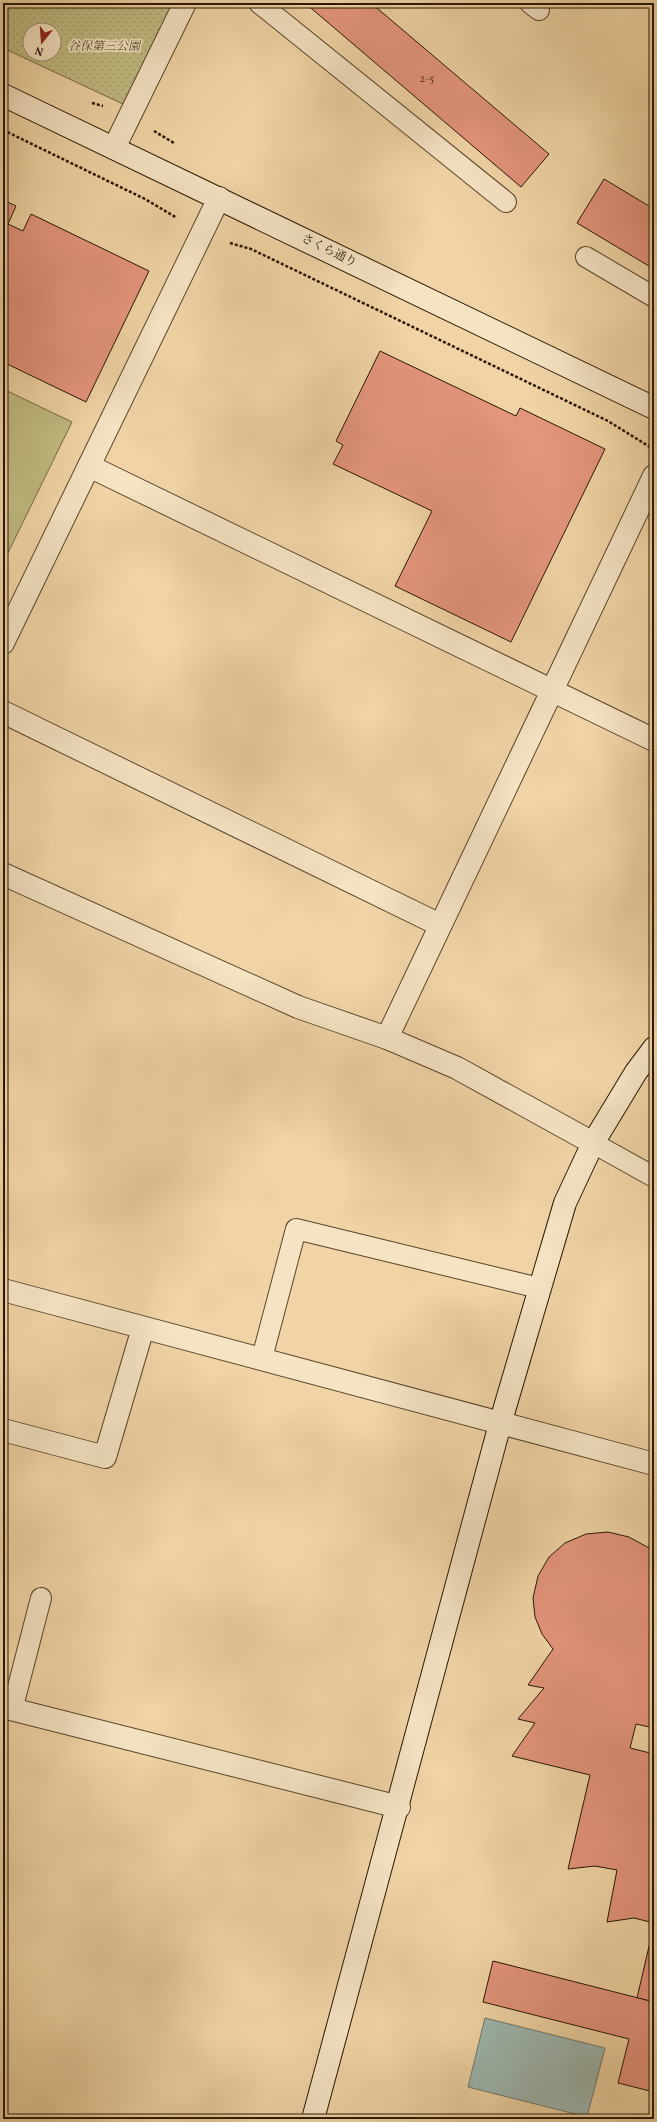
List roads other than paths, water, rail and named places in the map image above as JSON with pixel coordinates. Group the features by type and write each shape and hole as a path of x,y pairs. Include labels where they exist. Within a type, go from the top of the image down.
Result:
{"street":[{"path":"114,148 185,3"},
{"name":"さくら通り","path":"3,95 654,408"},
{"path":"3,643 219,198"},
{"path":"89,466 552,689 654,740"},
{"path":"386,1038 654,476"},
{"path":"3,712 440,925"},
{"path":"3,874 298,1007 386,1038 457,1068 592,1143"},
{"path":"313,2119 399,1807 500,1424 565,1203 592,1143 636,1072 654,1048"},
{"path":"3,1290 654,1464"},
{"path":"3,1430 105,1457 142,1328"},
{"path":"7,1709 399,1807"}],"lane":[{"path":"259,3 506,202"},
{"path":"586,256 654,297"},
{"path":"592,1143 654,1178"},
{"path":"262,1358 296,1229 539,1288"},
{"path":"7,1709 41,1598"}],"water":[{"path":"485,2018 605,2048 587,2117 468,2087"}],"park label":[{"name":"谷保第三公園","path":"104,47"}]}
